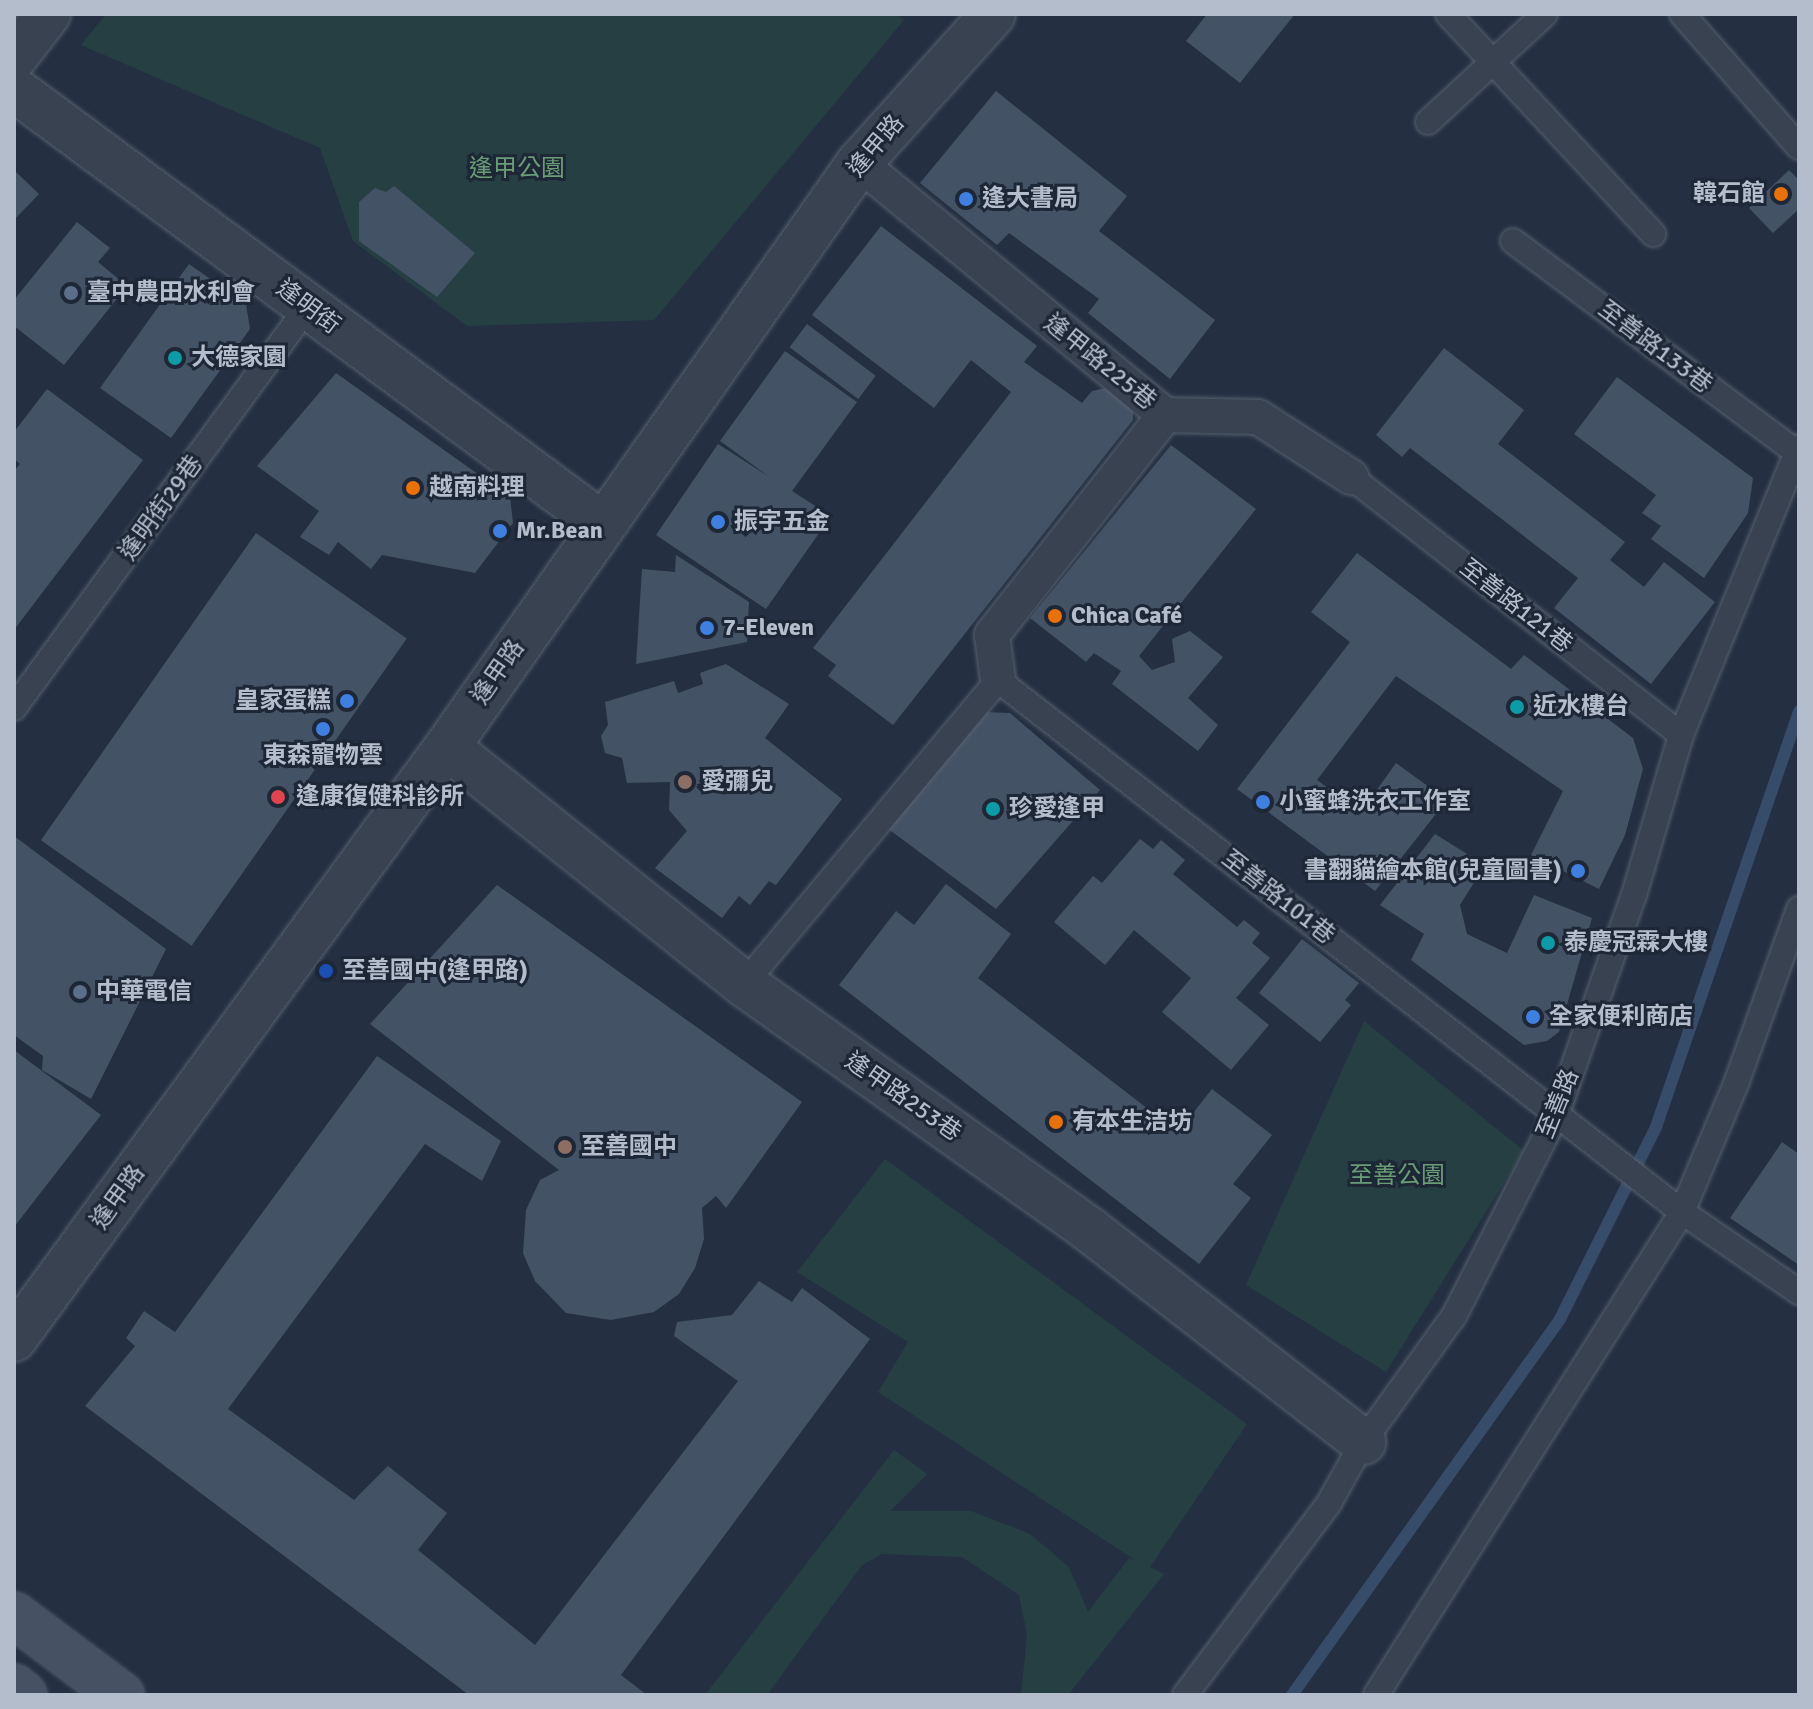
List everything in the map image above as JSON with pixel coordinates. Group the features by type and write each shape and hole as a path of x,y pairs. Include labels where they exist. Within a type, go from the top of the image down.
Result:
{"main road":[{"path":"14,1615 121,1695"},
{"path":"14,1687 24,1695"}],"street":[{"path":"14,58 48,14"},
{"name":"逢甲路","path":"14,1339 447,747 859,163 976,19"},
{"name":"逢明街","path":"14,89 602,524"},
{"name":"逢甲路225巷","path":"859,163 1165,415 992,635 998,680"},
{"path":"1165,415 1258,417 1351,477"},
{"name":"逢甲路253巷","path":"447,747 744,984 1090,1230 1363,1442"}],"lane":[{"path":"1448,14 1653,234"},
{"path":"1428,122 1491,60 1545,14"},
{"path":"1682,14 1799,147"},
{"name":"至善路133巷","path":"1513,241 1798,451"},
{"name":"逢明街29巷","path":"14,708 308,307"},
{"name":"至善路","path":"1185,1695 1329,1503 1363,1442 1454,1316 1556,1116 1634,895 1681,735 1798,451"},
{"name":"至善路121巷","path":"1351,477 1681,735"},
{"path":"744,984 998,680"},
{"name":"至善路101巷","path":"998,680 1556,1116 1682,1212 1799,1292"},
{"path":"1376,1695 1682,1212 1737,1081 1799,909"}],"green space":[{"name":"逢甲公園","path":"106,14 896,14 904,20 654,320 467,326 353,241 320,148 81,45"},
{"name":"至善公園","path":"1364,1021 1524,1151 1386,1372 1246,1285"},
{"path":"885,1159 1247,1424 1150,1567 1164,1574 1068,1695 1021,1695 1027,1635 1019,1595 962,1557 882,1554 862,1565 767,1695 705,1695 894,1450 927,1474 890,1511 971,1511 1030,1534 1069,1567 1088,1612 1129,1558 1135,1560 878,1392 908,1342 797,1272"}],"building":[{"path":"1207,14 1295,14 1240,83 1186,41"},
{"path":"996,91 1127,196 1099,231 1215,320 1170,379 1088,313 1099,299 1009,233 997,245 920,183"},
{"path":"14,170 39,194 14,220"},
{"name":"韓石館","path":"1789,170 1799,180 1799,209 1773,233 1749,208"},
{"path":"394,186 475,253 437,297 359,241 359,202 375,188 386,192"},
{"name":"臺中農田水利會","path":"77,222 110,248 98,262 127,286 64,365 14,326 14,300"},
{"path":"881,226 1037,346 1024,362 1082,403 1092,391 1106,388 1128,401 1133,411 1133,420 893,725 828,676 836,665 813,648 1011,392 971,360 934,408 812,315"},
{"name":"大德家園","path":"189,264 246,304 250,329 171,438 100,388"},
{"path":"807,324 876,376 858,399 790,347"},
{"path":"1444,348 1524,410 1498,444 1625,542 1610,560 1644,587 1664,562 1715,602 1651,684 1554,608 1578,578 1410,448 1402,457 1376,435"},
{"path":"785,351 857,402 792,491 831,516 766,609 656,535 718,444 768,476 720,441"},
{"path":"336,373 510,497 513,523 475,573 382,555 371,569 338,542 329,555 300,537 319,511 257,466"},
{"path":"1617,377 1753,478 1748,513 1704,578 1651,539 1661,526 1642,513 1656,495 1574,434"},
{"path":"47,389 143,460 14,630 14,471 20,464 14,459 14,432"},
{"path":"1171,445 1256,509 1139,656 1152,670 1175,662 1172,639 1190,631 1223,657 1188,698 1218,725 1198,751 1112,684 1121,671 1094,653 1086,662 1030,618"},
{"path":"256,533 407,639 192,946 41,840"},
{"name":"近水樓台","path":"1357,553 1511,669 1524,655 1633,738 1643,769 1625,835 1599,889 1531,855 1563,791 1396,676 1317,780 1361,812 1396,763 1447,800 1375,891 1237,789 1350,642 1311,612"},
{"path":"676,555 749,602 747,642 636,664 642,569 675,572"},
{"name":"愛彌兒","path":"726,664 789,704 765,738 842,799 776,885 769,881 750,905 739,896 722,918 655,868 687,831 669,810 670,782 627,783 622,758 605,753 601,736 608,725 605,702 674,681 678,693 703,684 700,673"},
{"name":"珍愛逢甲","path":"984,712 1010,713 1100,790 996,909 887,828"},
{"name":"泰慶冠霖大樓","path":"1435,834 1485,865 1460,905 1467,934 1507,953 1534,895 1592,918 1559,1032 1547,1041 1524,1045 1411,960 1424,934 1380,905"},
{"name":"中華電信","path":"14,836 166,949 91,1099 42,1070 43,1056 14,1035"},
{"path":"1140,839 1153,849 1161,840 1185,860 1173,874 1237,927 1244,920 1260,933 1252,943 1270,958 1236,998 1269,1025 1231,1070 1162,1012 1191,978 1134,930 1105,965 1054,922 1093,876 1102,883"},
{"path":"946,884 1011,934 978,978 1178,1132 1212,1089 1272,1135 1233,1184 1251,1198 1199,1264 839,985 896,911 914,925"},
{"path":"497,885 802,1102 726,1208 716,1196 702,1208 704,1239 695,1268 679,1294 654,1312 611,1320 566,1313 535,1281 523,1253 526,1210 540,1180 559,1170 370,1024"},
{"path":"1302,939 1359,983 1345,1000 1351,1005 1320,1042 1259,993"},
{"path":"14,1050 101,1115 14,1227"},
{"path":"377,1056 501,1141 482,1181 425,1144 228,1409 354,1500 388,1466 447,1513 418,1550 535,1645 738,1381 674,1336 677,1322 732,1315 759,1281 792,1302 802,1288 870,1339 621,1675 647,1695 469,1695 85,1406 135,1346 126,1338 144,1311 175,1332"},
{"path":"1782,1142 1799,1154 1799,1265 1730,1218"}],"waterway":[{"path":"1292,1695 1560,1319 1656,1127 1799,711"}],"place":[{"name":"韓石館","path":"1781,194"},
{"name":"逢大書局","path":"966,199"},
{"name":"臺中農田水利會","path":"71,293"},
{"name":"大德家園","path":"175,358"},
{"name":"越南料理","path":"413,488"},
{"name":"振宇五金","path":"718,522"},
{"name":"Mr.Bean","path":"500,531"},
{"name":"Chica Café","path":"1055,616"},
{"name":"7-Eleven","path":"707,628"},
{"name":"皇家蛋糕","path":"347,701"},
{"name":"近水樓台","path":"1517,707"},
{"name":"東森寵物雲","path":"323,729"},
{"name":"愛彌兒","path":"685,782"},
{"name":"逢康復健科診所","path":"278,797"},
{"name":"小蜜蜂洗衣工作室","path":"1263,802"},
{"name":"珍愛逢甲","path":"993,809"},
{"name":"書翻貓繪本館(兒童圖書)","path":"1578,871"},
{"name":"泰慶冠霖大樓","path":"1548,943"},
{"name":"至善國中(逢甲路)","path":"326,971"},
{"name":"中華電信","path":"80,992"},
{"name":"全家便利商店","path":"1533,1017"},
{"name":"有本生洁坊","path":"1056,1122"},
{"name":"至善國中","path":"565,1147"}]}
